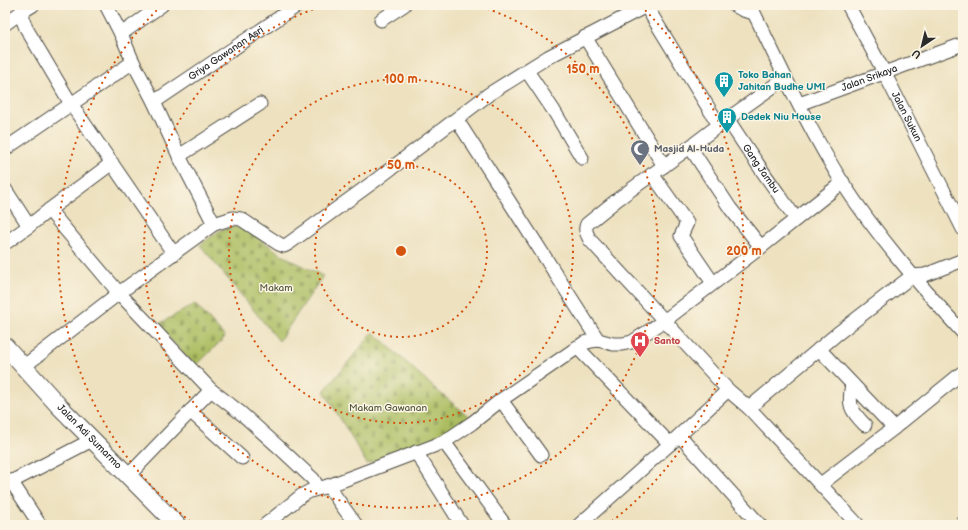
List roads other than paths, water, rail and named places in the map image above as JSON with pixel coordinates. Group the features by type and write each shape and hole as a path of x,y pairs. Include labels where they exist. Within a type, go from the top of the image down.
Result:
{"main road":[{"name":"Jalan Adi Sumarmo","path":"5,346 58,405 177,525"}],"street":[{"path":"5,24 33,5"},
{"path":"106,5 179,156 214,224"},
{"path":"121,34 162,5"},
{"name":"Griya Gawanan Asri","path":"154,102 298,5"},
{"path":"381,20 404,5"},
{"path":"734,5 743,10 758,9 798,104 843,182 870,221 912,276 963,333"},
{"name":"Jalan Sukun","path":"848,5 884,72 963,228"},
{"path":"23,367 119,293 214,224 233,218 241,219 279,244 284,246 288,244 457,120 489,94 548,58 647,6"},
{"name":"Gang Jambu","path":"647,6 723,122 759,165 796,219"},
{"path":"20,13 26,28 71,104 174,254"},
{"path":"585,38 664,166"},
{"name":"Jalan Srikaya","path":"798,104 963,44"},
{"path":"5,149 133,62"},
{"path":"527,71 554,111 582,158"},
{"path":"786,78 723,122 586,224 585,231 590,240 728,390 749,408 858,525"},
{"path":"179,156 260,104"},
{"path":"457,120 598,340"},
{"path":"690,147 730,208 761,248"},
{"path":"7,242 112,164"},
{"path":"652,174 687,223 681,236 713,283"},
{"path":"264,525 301,496 310,491 444,442 577,347 591,341 598,340 612,344 632,342 664,321 761,248 843,182"},
{"path":"5,189 29,226"},
{"path":"49,210 119,293 211,390 242,414 323,487 356,525"},
{"path":"749,408 819,349 912,276 925,275 963,260"},
{"path":"577,347 675,440 760,525"},
{"path":"819,349 894,428"},
{"path":"821,484 894,428 963,372"},
{"path":"852,384 850,406 855,414 866,424"},
{"path":"128,476 211,390"},
{"path":"578,525 675,440 728,390"},
{"path":"501,400 541,455"},
{"path":"190,411 242,458"},
{"path":"40,525 8,483 92,440"},
{"path":"444,442 505,525"},
{"path":"416,452 462,525"}],"place":[{"name":"Toko Bahan Jahitan Budhe UMI","path":"724,98"},
{"name":"Dedek Niu House","path":"727,134"},
{"name":"Masjid Al-Huda","path":"640,166"},
{"name":"Santo","path":"640,358"}],"park label":[{"name":"Makam","path":"276,288"},
{"name":"Makam Gawanan","path":"388,408"}]}
